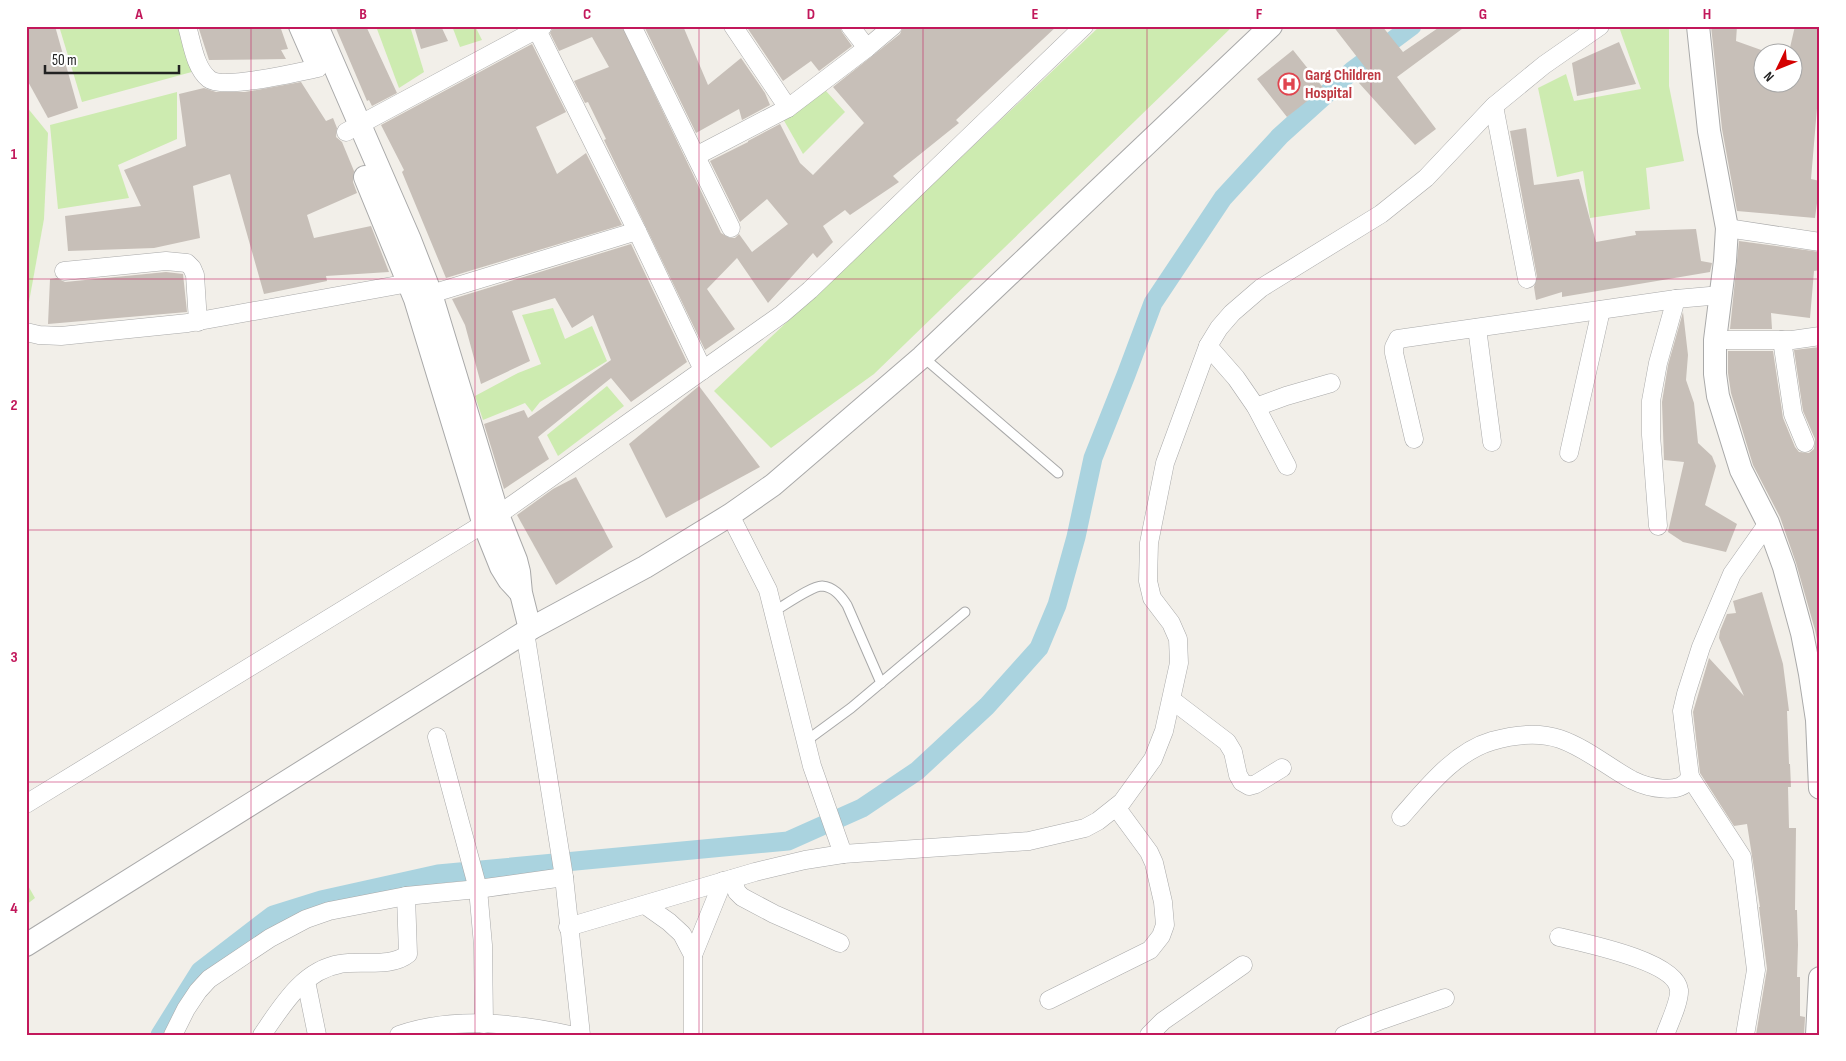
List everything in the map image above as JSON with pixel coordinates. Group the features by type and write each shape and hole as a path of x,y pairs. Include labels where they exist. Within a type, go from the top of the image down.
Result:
{"street":[{"path":"187,26 195,56 202,71 215,82 224,83 274,77 318,68"},
{"path":"300,26 318,68 353,129"},
{"path":"317,26 353,129 422,286 490,519 501,567 509,580 521,593 564,877 581,1035"},
{"path":"632,26 731,228"},
{"path":"732,26 788,108"},
{"path":"850,26 868,48"},
{"path":"696,156 788,108 868,48 893,26"},
{"path":"26,804 490,519 782,314 810,290 1084,26"},
{"path":"26,946 528,631 613,586 730,515 773,485 922,356 1271,26"},
{"path":"568,928 728,880 805,860 843,854 1029,841 1085,828 1116,807 1135,785 1153,759 1164,731 1172,700 1179,663 1178,639 1171,623 1152,598 1148,581 1149,543 1165,463 1208,346 1219,328 1262,288 1381,214 1426,178 1494,106 1544,65 1600,26"},
{"path":"1698,26 1709,131 1727,228 1715,340 1715,374 1718,396 1742,470 1768,523 1784,567 1802,633 1817,720 1820,788"},
{"path":"353,129 530,30 637,231 703,370"},
{"path":"1494,106 1527,279"},
{"path":"1727,228 1820,242"},
{"path":"26,332 39,335 61,336 198,322 422,286 637,231"},
{"path":"64,271 166,261 187,264 192,268 195,275 198,322"},
{"path":"1414,439 1394,353 1395,343 1402,338 1676,299 1721,295"},
{"path":"1658,526 1650,401 1658,363 1676,299"},
{"path":"1569,453 1601,310"},
{"path":"1477,328 1492,442"},
{"path":"1715,340 1792,340 1820,336"},
{"path":"1782,340 1793,414 1805,444"},
{"path":"1208,346 1236,378 1256,407 1287,466"},
{"path":"1256,407 1331,383"},
{"path":"730,515 768,590 812,766 843,854"},
{"path":"1400,817 1440,774 1466,753 1480,745 1511,737 1532,735 1561,740 1587,752 1634,781 1650,787 1681,787 1688,783 1690,777 1682,711 1686,694 1701,647 1732,574 1768,523"},
{"path":"1172,700 1227,742 1233,752 1238,775 1242,782 1249,786 1256,784 1282,768"},
{"path":"437,737 478,889 483,945 484,1024"},
{"path":"1690,777 1742,857 1756,970 1745,1035"},
{"path":"1049,1000 1150,950 1161,936 1165,925 1163,902 1154,863 1149,852 1116,807"},
{"path":"173,1035 194,997 209,979 270,938 306,919 329,910 406,896 478,889 564,877"},
{"path":"728,880 742,897 774,914 840,943"},
{"path":"693,1035 693,955 728,880"},
{"path":"262,1035 290,996 306,981 327,968 341,964 392,961 408,954 406,896"},
{"path":"645,905 682,934 693,955"},
{"path":"1559,937 1618,952 1656,966 1668,973 1675,981 1679,991 1665,1035"},
{"path":"1149,1035 1163,1021 1243,965"},
{"path":"1817,1035 1820,978"},
{"path":"306,981 318,1035"},
{"path":"1345,1034 1445,998"},
{"path":"399,1035 412,1030 464,1024 532,1027 570,1035"}],"lane":[{"path":"922,356 1058,473"},
{"path":"773,612 813,589 822,586 839,594 846,605 881,683"},
{"path":"806,741 851,708 965,612"}],"green space":[{"path":"59,26 186,26 199,70 82,102"},
{"path":"384,26 410,26 424,72 399,88 377,29"},
{"path":"452,26 475,26 482,40 460,47"},
{"path":"1100,26 1233,26 874,374 771,448 714,391"},
{"path":"1669,26 1669,86 1684,161 1646,168 1650,209 1590,218 1583,171 1557,177 1538,88 1566,74 1574,101 1641,89 1619,27"},
{"path":"816,80 845,112 803,154 778,110"},
{"path":"177,92 177,139 118,165 129,198 58,209 50,125"},
{"path":"26,106 48,133 44,219 27,313"},
{"path":"553,308 565,339 592,326 607,361 540,402 532,412 525,403 483,420 475,396 518,373 541,364 522,315"},
{"path":"607,386 624,406 558,456 547,435"},
{"path":"26,882 35,898 26,905"}],"building":[{"path":"26,26 55,26 78,108 48,118 26,78"},
{"path":"198,26 280,26 288,49 281,50 286,59 209,60"},
{"path":"335,26 366,26 397,93 372,106 369,100 367,101"},
{"path":"414,26 441,26 448,41 421,49"},
{"path":"554,26 622,26 721,233 730,238 735,238 739,234 752,252 788,224 767,199 740,222 710,161 780,124 800,163 813,175 864,123 833,87 900,34 903,26 1057,26 956,120 959,123 893,176 899,182 850,215 845,210 823,226 833,242 817,258 813,253 768,303 737,258 707,289 735,329 705,350 604,140 606,139 588,102 585,103 574,81 609,67 592,37 559,51 550,33"},
{"path":"644,26 683,26 708,85 741,58 765,93 770,105 742,120 739,109 696,133"},
{"path":"746,26 840,26 852,46 819,71 811,61 783,81"},
{"path":"1333,26 1382,26 1403,52 1441,26 1466,26 1397,77 1436,129 1415,145 1359,83 1371,75"},
{"path":"1711,26 1737,26 1736,41 1754,47 1754,92 1804,92 1804,42 1791,42 1795,26 1820,26 1820,73 1811,179 1820,181 1815,218 1737,211 1722,129"},
{"path":"1619,42 1636,84 1577,96 1572,63"},
{"path":"532,44 566,112 536,127 557,174 586,153 622,225 446,278 402,172 404,170 381,125"},
{"path":"1293,50 1325,90 1313,100 1311,98 1287,117 1257,79"},
{"path":"301,82 326,121 333,118 337,128 336,137 342,142 354,171 353,182 357,193 307,215 314,238 371,226 389,272 326,276 327,281 264,294 230,174 193,186 200,238 154,248 68,251 65,216 141,206 124,170 186,146 179,94 204,88 216,92 245,92"},
{"path":"1526,128 1534,185 1579,179 1596,242 1636,235 1635,231 1696,229 1701,261 1712,263 1710,272 1562,297 1562,292 1536,300 1534,287 1537,277 1510,131"},
{"path":"1739,241 1820,252 1820,270 1814,271 1810,318 1771,313 1772,329 1730,329"},
{"path":"631,244 687,362 631,402 611,378 538,437 549,459 504,489 484,424 524,410 528,418 611,360 593,315 572,328 555,298 512,311 530,361 481,384 465,325 452,299"},
{"path":"166,272 183,274 187,312 48,324 50,279 57,278 65,282"},
{"path":"1683,312 1688,355 1686,380 1694,403 1698,443 1712,456 1716,466 1705,505 1737,524 1726,552 1683,542 1668,532 1684,462 1664,460 1662,402 1668,365"},
{"path":"1820,347 1820,655 1796,563 1780,517 1753,465 1731,393 1728,373 1728,351 1773,351 1783,418 1795,447 1799,452 1809,453 1814,449 1815,439 1803,411 1794,350"},
{"path":"699,386 760,467 666,518 629,444"},
{"path":"576,477 613,547 556,585 517,515 553,489"},
{"path":"1762,592 1783,664 1789,711 1787,711 1791,787 1788,787 1789,828 1796,828 1795,910 1797,910 1797,977 1800,977 1800,1016 1805,1017 1804,1035 1756,1035 1767,969 1760,907 1747,824 1734,826 1700,773 1693,712 1709,658 1744,696 1719,638 1720,631 1727,614 1736,613 1733,601"}],"waterway":[{"path":"160,1035 200,971 273,915 321,900 438,874 788,841 862,808 917,771 987,706 1039,648 1057,605 1076,537 1093,458 1153,303 1223,198 1280,136 1353,70 1412,26"}],"place":[{"name":"Garg Children Hospital","path":"1289,84"}]}
